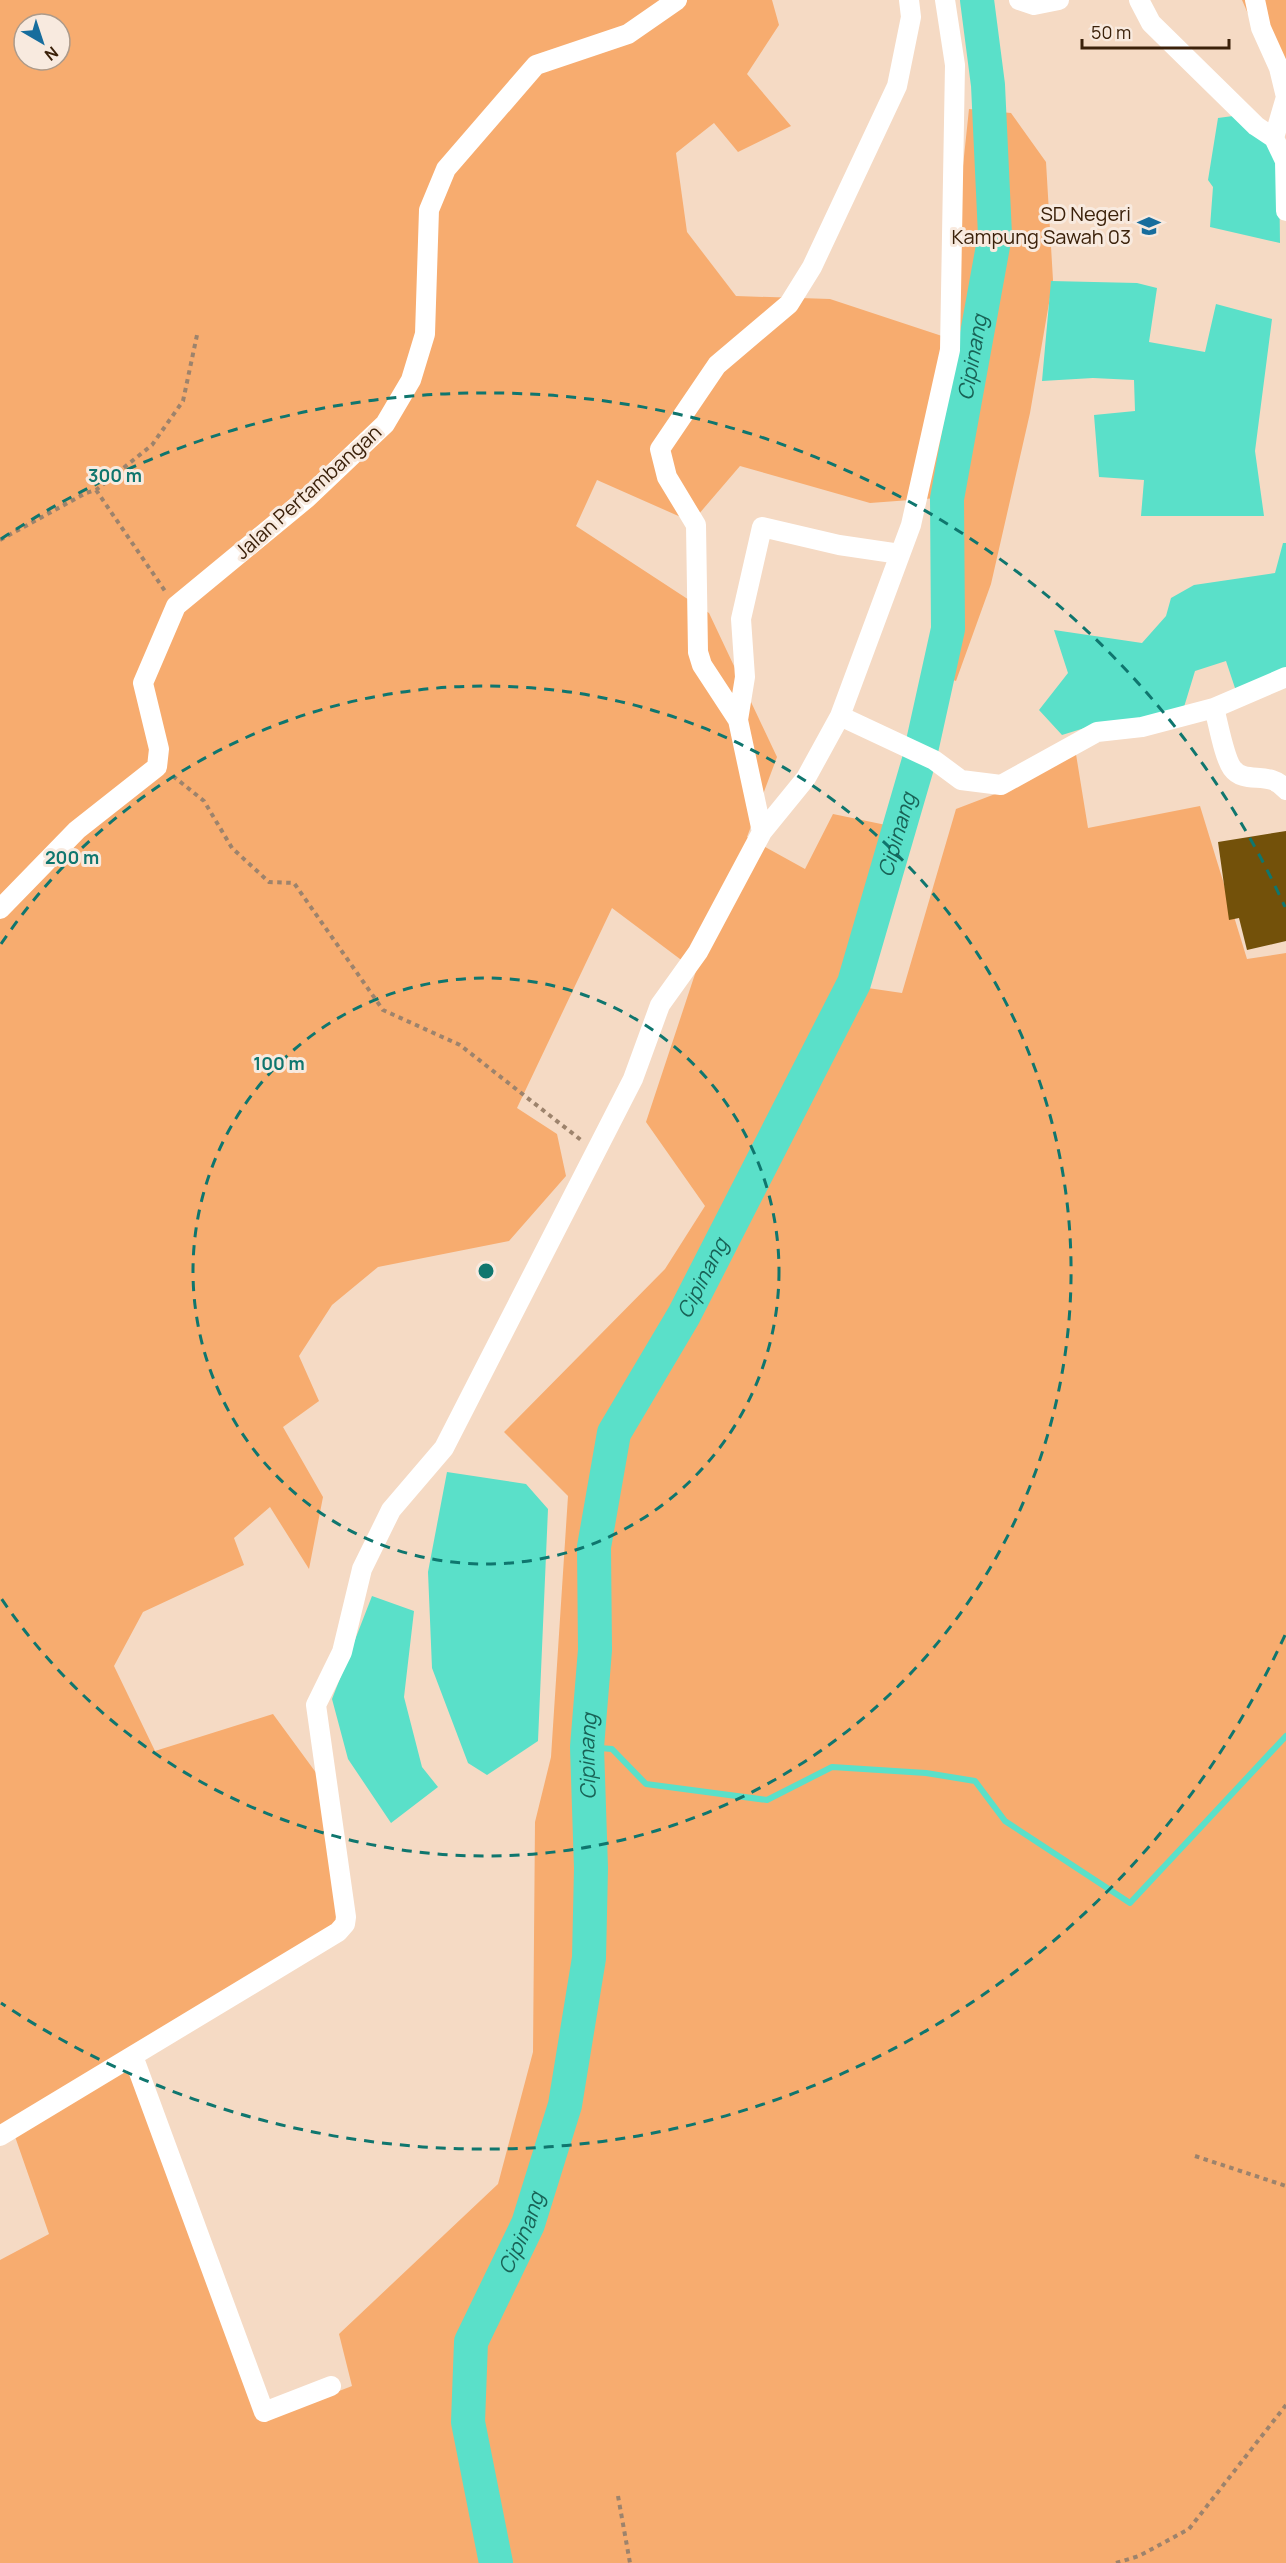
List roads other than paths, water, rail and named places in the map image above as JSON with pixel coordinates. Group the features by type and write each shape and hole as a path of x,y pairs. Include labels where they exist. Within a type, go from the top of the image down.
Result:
{"street":[{"name":"Jalan Pertambangan","path":"0,909 77,830 157,767 159,749 142,683 176,606 308,498 385,424 411,380 425,334 429,210 446,169 536,65 628,34 677,0"},
{"path":"762,832 738,720 702,665 698,652 696,525 667,477 660,449 717,365 789,304 812,267 897,86 911,17 909,0"},
{"path":"0,2136 339,1932 345,1924 346,1917 316,1705 342,1652 362,1569 391,1510 444,1448 633,1079 660,1005 698,952 762,832 806,778 840,716 911,525 950,350 955,65 947,0"},
{"path":"1019,0 1034,5 1059,0"},
{"path":"1139,0 1151,23 1256,126 1274,138 1285,161 1286,211"},
{"path":"1255,2 1260,28 1279,68 1286,97 1274,138"},
{"path":"738,720 745,677 741,619 762,527 839,545 900,554"},
{"path":"840,716 934,760 961,780 1001,785 1097,732 1142,727 1214,708 1286,677"},
{"path":"1214,708 1231,766 1239,775 1276,780 1286,789"},
{"path":"133,2055 264,2412 331,2386"}],"water":[{"path":"1233,116 1268,144 1279,165 1280,243 1210,227 1213,187 1208,180 1218,118"},
{"path":"1051,281 1137,283 1157,288 1149,342 1205,352 1216,304 1272,319 1255,451 1264,516 1141,516 1144,480 1099,477 1094,415 1135,411 1134,380 1093,378 1042,381"},
{"path":"1283,543 1286,543 1286,678 1238,697 1226,661 1195,671 1184,707 1167,715 1104,722 1062,735 1039,710 1068,673 1054,630 1142,643 1166,616 1171,598 1194,585 1275,573"},
{"path":"447,1472 526,1484 548,1509 538,1741 487,1775 468,1763 432,1668 428,1572"},
{"path":"372,1596 414,1611 404,1697 422,1767 438,1787 391,1823 348,1759 332,1699"}],"waterway":[{"name":"Cipinang","path":"496,2563 468,2422 471,2342 528,2224 565,2105 589,1958 591,1868 587,1747 595,1650 594,1547 614,1433 684,1315 854,983 919,760 948,629 947,499 995,235 988,85 977,0"},
{"path":"587,1747 612,1749 646,1784 767,1800 832,1767 926,1773 975,1781 1005,1821 1130,1903 1286,1736"}],"place":[{"name":"SD Negeri Kampung Sawah 03","path":"1149,226"}]}
